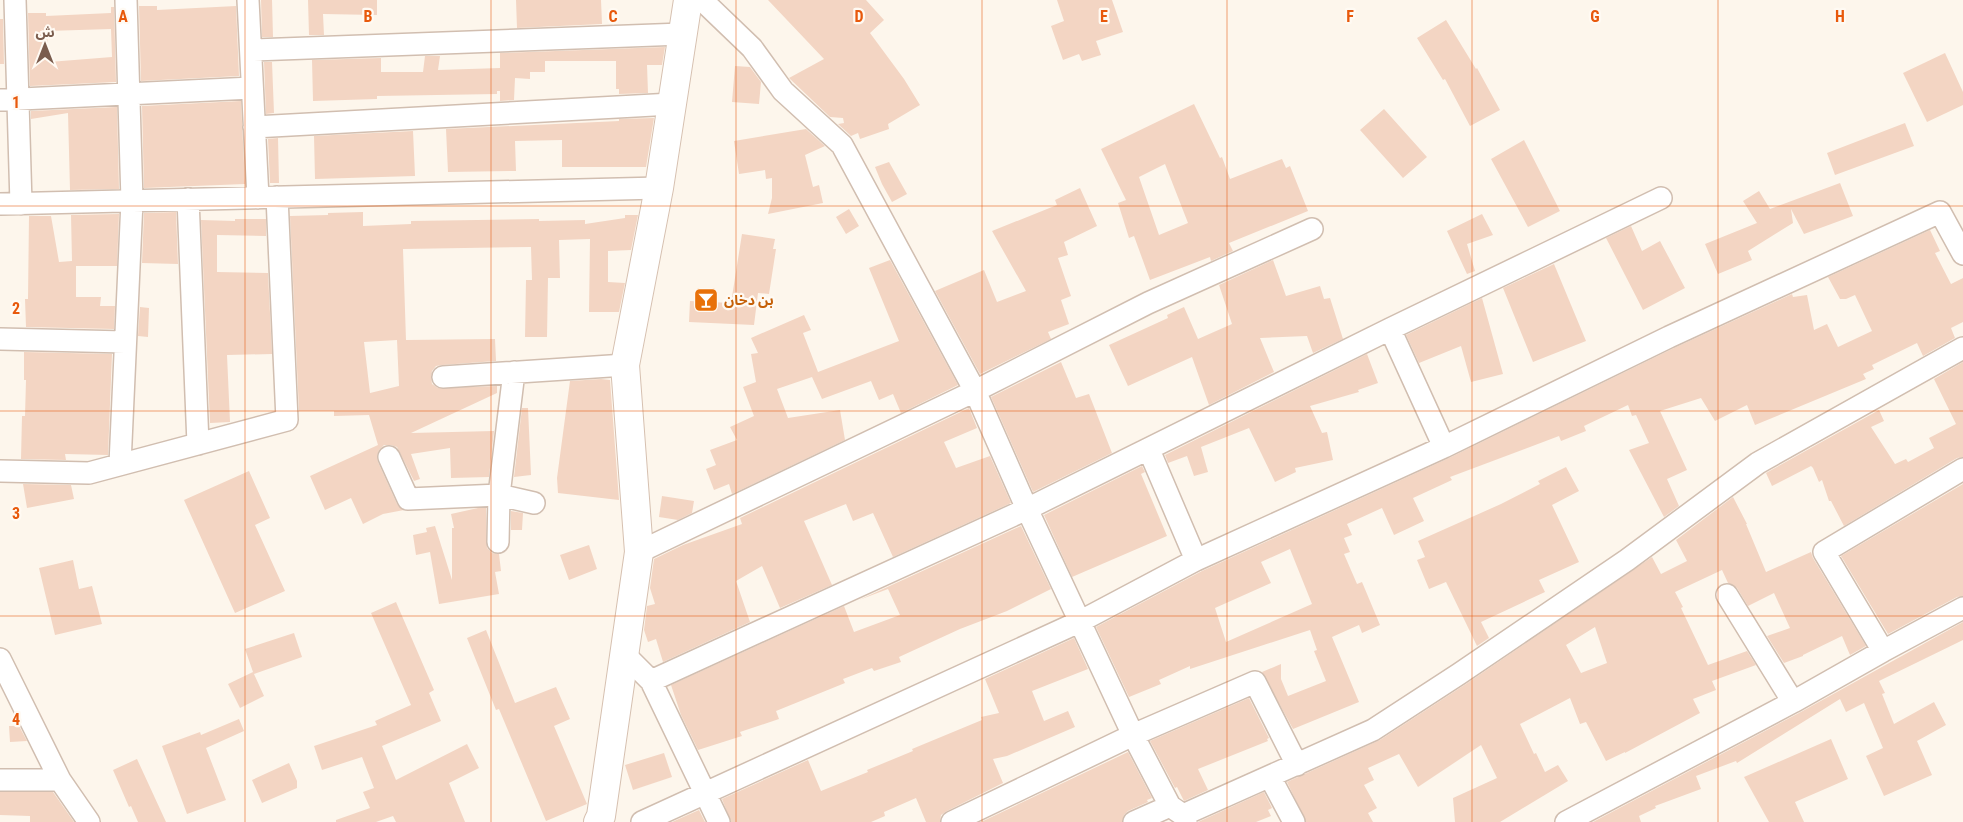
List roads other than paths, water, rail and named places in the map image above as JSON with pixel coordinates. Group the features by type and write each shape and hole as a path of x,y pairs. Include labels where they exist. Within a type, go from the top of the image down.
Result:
{"street":[{"path":"15,0 9,100 10,204 659,188"},
{"path":"120,464 132,201 126,0"},
{"path":"0,471 89,473 287,420 267,198 254,127 248,0"},
{"path":"598,822 601,816 640,552 625,366 659,188 688,0"},
{"path":"702,0 752,48 783,91 842,145 975,391 1027,509 1133,735 1180,814"},
{"path":"251,50 682,34"},
{"path":"9,100 252,88"},
{"path":"254,127 672,104"},
{"path":"651,681 1027,509 1390,329 1661,198"},
{"path":"188,200 198,444"},
{"path":"642,822 1081,621 1196,560 1444,447 1669,336 1940,212 1963,254"},
{"path":"640,552 975,391 1148,303 1312,229"},
{"path":"1390,329 1444,447"},
{"path":"0,339 125,342"},
{"path":"1134,822 1180,814 1270,777 1373,730 1627,560 1758,463 1963,348"},
{"path":"443,377 625,366"},
{"path":"498,542 499,495 514,372"},
{"path":"1149,450 1196,560"},
{"path":"389,457 408,499 499,495 534,503"},
{"path":"1883,651 1824,552 1963,469"},
{"path":"1727,595 1793,702"},
{"path":"1566,822 1793,702 1963,608"},
{"path":"624,654 651,681 719,822"},
{"path":"0,659 60,780 89,822"},
{"path":"952,822 1133,735 1255,682 1297,765"},
{"path":"1270,777 1294,822"},
{"path":"0,780 60,780"}],"place":[{"name":"بن دخان","path":"706,300"}]}
